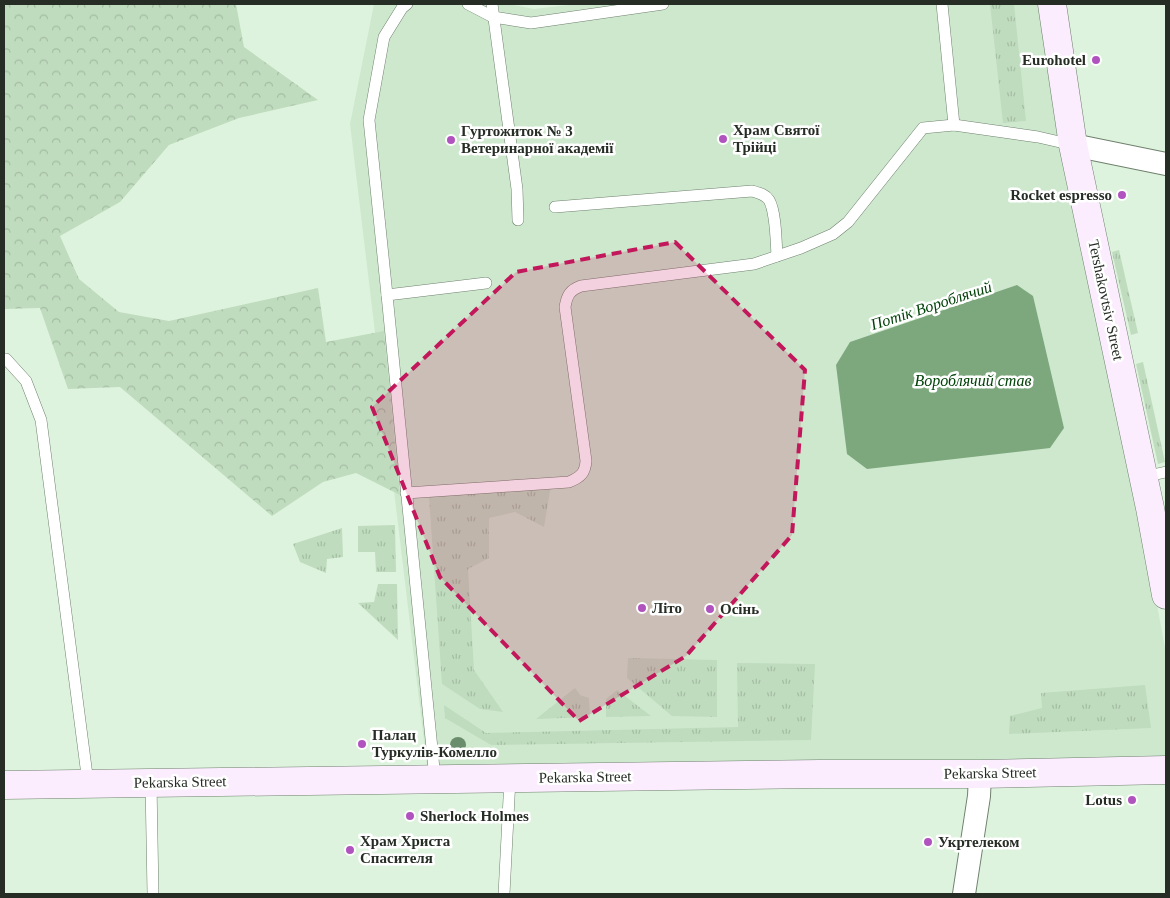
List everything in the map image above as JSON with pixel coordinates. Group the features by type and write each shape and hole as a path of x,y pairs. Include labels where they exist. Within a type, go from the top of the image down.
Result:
{"street":[{"name":"Tershakovtsiv Street","path":"1052,4 1073,145 1155,475 1156,507 1166,595"},
{"path":"1073,145 1166,164"},
{"name":"Pekarska Street","path":"4,784 820,774 980,774 1166,770"},
{"path":"964,894 979,796 980,774"}],"lane":[{"path":"407,4 402,8 384,37 369,120 435,779"},
{"path":"468,4 493,18 531,23 663,4"},
{"path":"492,4 517,189 518,220"},
{"path":"942,4 954,125"},
{"path":"406,493 569,482 579,478 585,471 586,461 565,307 566,298 572,289 581,286 754,264 801,248 833,234 848,222 924,128 954,125 1038,137 1073,145"},
{"path":"555,206 752,191 761,193 768,199 772,208 778,256"},
{"path":"386,295 486,283"},
{"path":"6,359 26,381 41,420 88,783"},
{"path":"504,894 511,778"},
{"path":"152,782 153,894"}],"highlighted area":[{"path":"675,242 805,370 792,535 686,656 579,721 440,577 372,407 516,272"}],"shaded area":[{"path":"374,4 509,4 534,9 577,4 1044,4 1166,653 1166,763 428,774 350,124"}],"green space":[{"path":"4,4 236,4 244,47 318,100 239,118 169,145 120,202 60,236 79,279 119,312 169,321 318,288 326,342 384,331 400,495 356,473 323,482 272,516 120,387 68,389 40,308 4,309"},
{"path":"990,4 1014,4 1026,121 1003,123"},
{"path":"1119,250 1138,333 1131,335 1112,252"},
{"path":"1143,362 1165,462 1158,464 1136,364"},
{"path":"551,485 544,527 515,512 489,518 489,558 468,569 474,670 503,712 480,709 442,684 429,496"},
{"path":"395,525 396,572 376,572 375,552 358,552 358,526"},
{"path":"342,528 343,557 327,559 326,573 300,562 293,544"},
{"path":"378,584 397,584 398,640 358,603 374,602"},
{"path":"628,658 717,660 717,717 672,716 627,678"},
{"path":"737,663 815,664 811,740 491,745 445,718 444,705 486,733 738,727"},
{"path":"1145,685 1151,728 1009,734 1010,716 1042,708 1041,693"},
{"path":"575,688 580,695 589,698 590,717 536,719"},
{"path":"617,690 651,716 606,717 606,699"}],"water":[{"name":"Вороблячий став","path":"1017,285 1033,296 1064,428 1050,448 867,469 847,454 836,365 850,342"}],"place":[{"name":"Eurohotel","path":"1096,60"},
{"name":"Храм Святої Трійці","path":"723,139"},
{"name":"Гуртожиток № 3 Ветеринарної академії","path":"451,140"},
{"name":"Rocket espresso","path":"1122,195"},
{"name":"Літо","path":"642,608"},
{"name":"Осінь","path":"710,609"},
{"name":"Палац Туркулів-Комелло","path":"362,744"},
{"name":"Lotus","path":"1132,800"},
{"name":"Sherlock Holmes","path":"410,816"},
{"name":"Укртелеком","path":"928,842"},
{"name":"Храм Христа Спасителя","path":"350,850"}],"water label":[{"name":"Потік Вороблячий","path":"931,305"}]}
